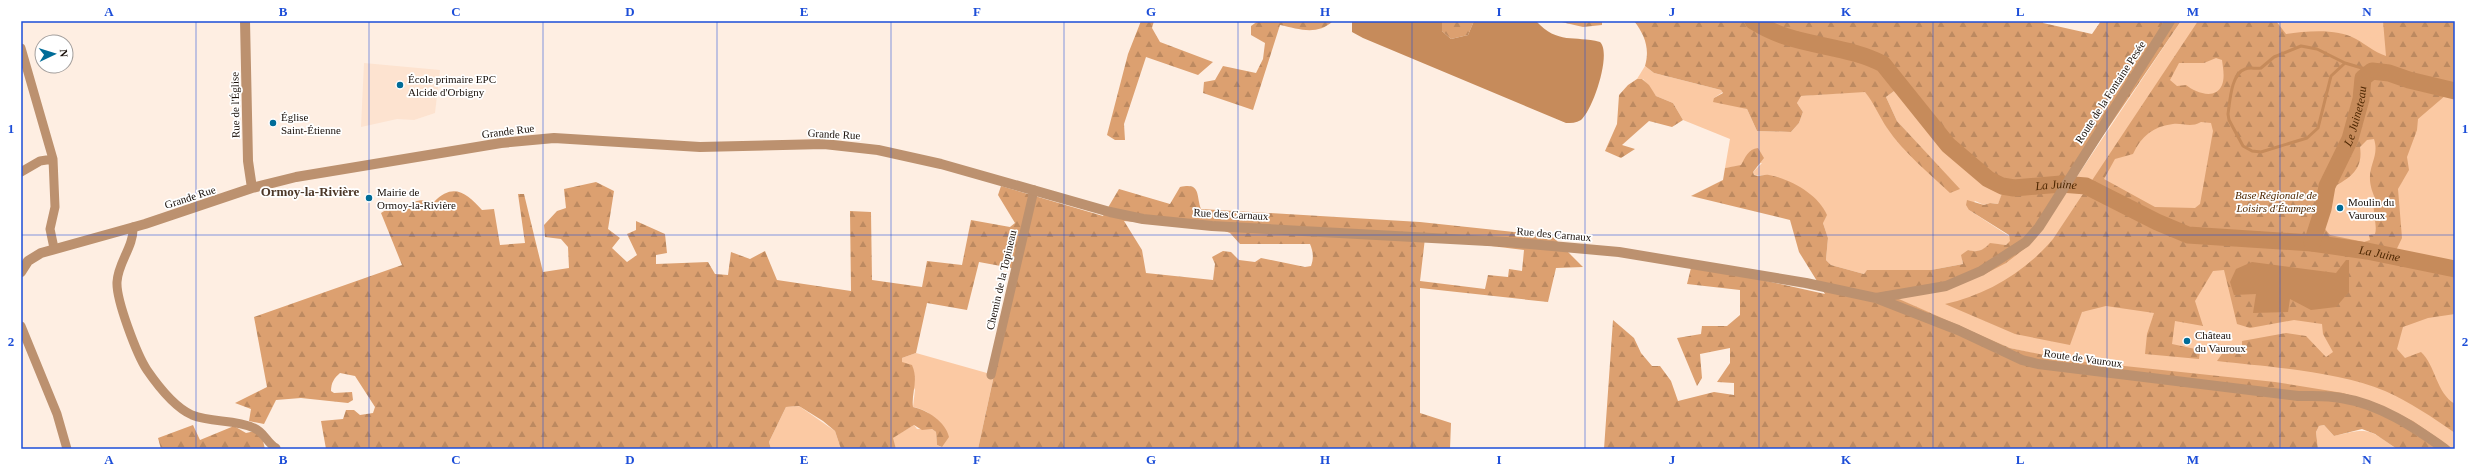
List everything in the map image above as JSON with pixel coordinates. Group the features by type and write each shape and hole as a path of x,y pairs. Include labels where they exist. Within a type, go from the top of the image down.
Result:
{"street":[{"name":"Rue de l'Église","path":"245,21 248,160 252,188"},
{"name":"Route de la Fontaine Pesée","path":"2057,198 2170,21"},
{"path":"21,48 54,158 55,207 50,229 54,248"},
{"name":"Grande Rue","path":"21,272 34,257 54,248 133,227 252,188 296,177 494,144 554,138 700,147 824,144 849,146 901,155 1015,185"},
{"path":"21,172 40,161 54,158"},
{"name":"Rue des Carnaux","path":"1015,185 1110,212 1143,219 1212,226 1499,241 1619,252 1806,283 1876,298 1946,286 1981,271 2026,242 2039,227 2057,198"},
{"name":"Chemin de la Topineau","path":"991,375 1034,190"},
{"path":"133,227 133,237 119,270 117,283 127,322 147,370 167,395 190,414 202,419 252,427 276,448"},
{"name":"Route de Vauroux","path":"1876,298 1958,330 2022,360 2038,364 2298,396 2341,398 2377,408 2411,425 2445,449"},
{"path":"21,326 57,414 67,449"}],"shaded area":[{"path":"1352,21 1442,21 1442,31 1451,39 1468,35 1474,21 1536,21 1544,29 1559,36 1600,42 1603,48 1604,57 1600,81 1586,114 1579,121 1574,123 1566,123 1363,38 1352,32"},
{"name":"École primaire EPC Alcide d'Orbigny","path":"364,63 440,70 435,113 414,120 397,119 361,127"},
{"path":"2346,260 2349,260 2349,292 2336,307 2311,310 2290,299 2288,312 2253,313 2256,294 2234,295 2230,282 2236,269 2252,262 2336,273"}],"green space":[{"path":"1141,21 1154,21 1152,28 1160,42 1213,62 1198,75 1146,57 1124,124 1125,140 1115,140 1107,135 1128,54"},
{"path":"1258,21 1333,21 1321,29 1314,30 1280,25 1253,110 1203,93 1204,82 1215,80 1223,66 1256,73 1263,59 1265,43 1251,35 1251,26"},
{"path":"1442,21 1474,21 1468,35 1451,39 1442,31"},
{"path":"1557,21 1602,21 1602,25 1583,27"},
{"path":"1634,21 2043,21 2043,23 2092,34 2101,21 2181,21 2028,246 2006,263 1981,276 1899,299 2010,348 2068,360 2275,382 2343,393 2378,404 2413,421 2453,449 2397,449 2375,434 2362,429 2334,436 2324,425 2319,426 2316,432 2318,449 1604,449 1613,320 1634,338 1641,353 1652,366 1660,366 1671,381 1678,401 1714,392 1734,395 1734,383 1717,382 1730,363 1730,348 1700,354 1702,378 1697,386 1677,338 1701,334 1702,326 1727,326 1740,315 1740,290 1687,284 1691,268 1740,275 1825,294 1799,252 1790,220 1691,196 1723,180 1725,168 1741,165 1747,154 1752,150 1758,148 1764,158 1753,172 1754,175 1769,175 1795,184 1818,201 1823,208 1827,215 1823,223 1828,238 1826,260 1831,265 1864,274 1867,270 1931,270 1963,264 1961,255 1968,250 1980,250 1990,243 2006,245 2010,241 2009,235 1969,210 1966,205 1967,200 1984,205 1990,203 1998,204 2007,180 1984,172 1954,149 1897,89 1886,97 1897,121 1960,189 1950,193 1909,154 1887,128 1865,92 1801,96 1797,103 1803,112 1799,123 1791,132 1757,131 1747,109 1713,102 1714,98 1723,93 1721,90 1654,73 1645,66 1647,54 1646,42"},
{"name":"Base Régionale de Loisirs d'Étampes","path":"2181,21 2455,21 2455,449 2010,348 1898,299 1981,276 2076,178"},
{"name":"Base Régionale de Loisirs d'Étampes","path":"2198,21 2276,21 2286,34 2312,31 2340,33 2356,39 2386,56 2383,21 2455,21 2455,98 2446,95 2418,119 2417,130 2407,157 2409,170 2398,189 2402,238 2391,261 2455,276 2455,314 2428,318 2403,327 2397,349 2405,358 2421,352 2426,358 2444,393 2455,404 2455,433 2403,400 2366,384 2324,374 2217,361 2224,351 2242,347 2242,341 2286,333 2306,336 2326,357 2333,352 2323,334 2322,324 2294,320 2250,328 2237,324 2224,270 2213,271 2195,301 2203,326 2175,321 2172,344 2200,350 2199,359 2145,354 2147,334 2154,313 2106,306 2082,312 2070,345 2015,334 1945,304 1976,295 2005,280 2031,261 2053,239","holes":["2216,58 2222,60 2224,76 2222,85 2215,93 2205,94 2186,85 2177,86 2170,80 2179,63 2204,63","2201,122 2211,123 2213,131 2200,204 2195,208 2155,207 2104,179 2115,159 2133,154 2144,137 2154,130 2173,124 2197,124","2374,139 2375,147 2370,179 2371,188 2375,198 2374,209 2376,230 2375,234 2369,235 2370,240 2364,242 2330,235 2320,223 2326,191 2352,175 2359,163 2360,147 2367,140"]},
{"path":"1645,66 1654,73 1721,90 1723,92 1714,98 1747,109 1757,131 1791,132 1799,123 1803,112 1797,103 1800,96 1865,91 1875,104 1888,129 1959,189 1897,121 1886,97 1897,89 1954,149 1984,172 2008,180 1998,204 1990,203 1984,205 1975,201 1969,210 2009,236 2011,241 2006,245 1990,244 1977,251 1968,250 1962,260 1963,264 1931,270 1868,270 1864,274 1831,265 1826,260 1828,238 1823,223 1769,175 1754,175 1753,172 1762,163 1725,168 1730,139 1683,120 1673,103 1656,96 1643,79 1637,79"},
{"path":"1637,79 1642,79 1649,85 1656,96 1673,103 1683,120 1672,127 1649,121 1622,145 1635,149 1621,158 1605,151 1617,124 1619,95 1628,85"},
{"path":"596,182 614,191 608,229 620,238 612,248 627,262 637,255 627,234 636,230 636,221 665,234 667,253 656,255 656,264 708,262 715,274 728,275 731,252 750,259 765,251 777,280 851,291 850,211 871,212 872,280 922,287 927,261 962,265 971,220 1010,227 1015,223 998,195 1001,186 1103,216 1119,189 1170,204 1180,187 1191,186 1195,188 1201,209 1420,222 1552,236 1583,267 1556,268 1548,302 1420,288 1420,413 1451,423 1450,449 978,449 1017,269 979,262 967,310 927,303 916,353 902,358 902,362 912,365 914,371 915,382 913,407 930,414 944,426 947,432 949,437 942,447 937,445 936,432 932,429 922,430 914,425 893,438 896,449 841,449 835,431 823,421 799,406 786,407 769,442 771,449 326,449 321,421 343,419 346,410 354,410 360,415 373,413 375,407 355,376 340,373 332,383 331,391 334,393 352,392 353,400 348,403 301,398 276,400 264,424 249,421 251,409 235,403 267,387 254,317 402,265 381,213 392,206 406,209 412,203 418,201 426,200 434,202 447,192 460,192 471,199 482,210 494,209 500,245 525,243 518,194 524,194 543,272 569,268 568,247 561,239 545,237 544,225 557,211 566,208 564,189","holes":["1124,221 1222,230 1230,233 1240,244 1310,244 1313,260 1311,266 1305,267 1261,258 1255,262 1239,260 1231,252 1223,251 1212,257 1215,264 1213,280 1146,273 1142,250","1425,238 1524,250 1522,271 1509,269 1508,277 1488,275 1485,289 1420,281"]},
{"path":"916,353 994,375 978,449 896,449 892,438 914,425 917,429 932,429 936,432 937,445 942,447 937,426 932,416 921,409 913,407 915,390 902,362 902,358"},
{"path":"799,406 835,431 841,449 771,449 769,442 786,407"},
{"path":"193,425 200,440 234,426 246,433 255,431 263,441 265,449 161,449 158,438"},
{"path":"2324,425 2334,436 2361,431 2367,432 2379,437 2397,449 2318,449 2316,432 2319,426"}],"waterway":[{"name":"La Juine","path":"1753,21 1769,30 1785,36 1852,52 1883,64 1948,145 1988,179 2002,186 2014,188 2061,184 2086,186 2157,222 2188,235 2312,243 2367,251 2455,269"},
{"path":"2345,63 2331,76 2318,128 2307,138 2261,152 2252,151 2243,146 2229,120 2228,114 2234,82 2240,72 2245,69 2261,68 2274,57 2301,46 2317,49 2345,63 2372,71"},
{"name":"Le Juineteau","path":"2312,243 2323,209 2327,186 2350,139 2361,99 2363,78 2372,71 2389,73 2409,80 2455,91"}],"place":[{"name":"École primaire EPC Alcide d'Orbigny","path":"400,85"},
{"name":"Église Saint-Étienne","path":"273,123"},
{"name":"Mairie de Ormoy-la-Rivière","path":"369,198"},
{"name":"Moulin du Vauroux","path":"2340,208"},
{"name":"Château du Vauroux","path":"2187,341"}],"district":[{"name":"Ormoy-la-Rivière","path":"310,191"}]}
